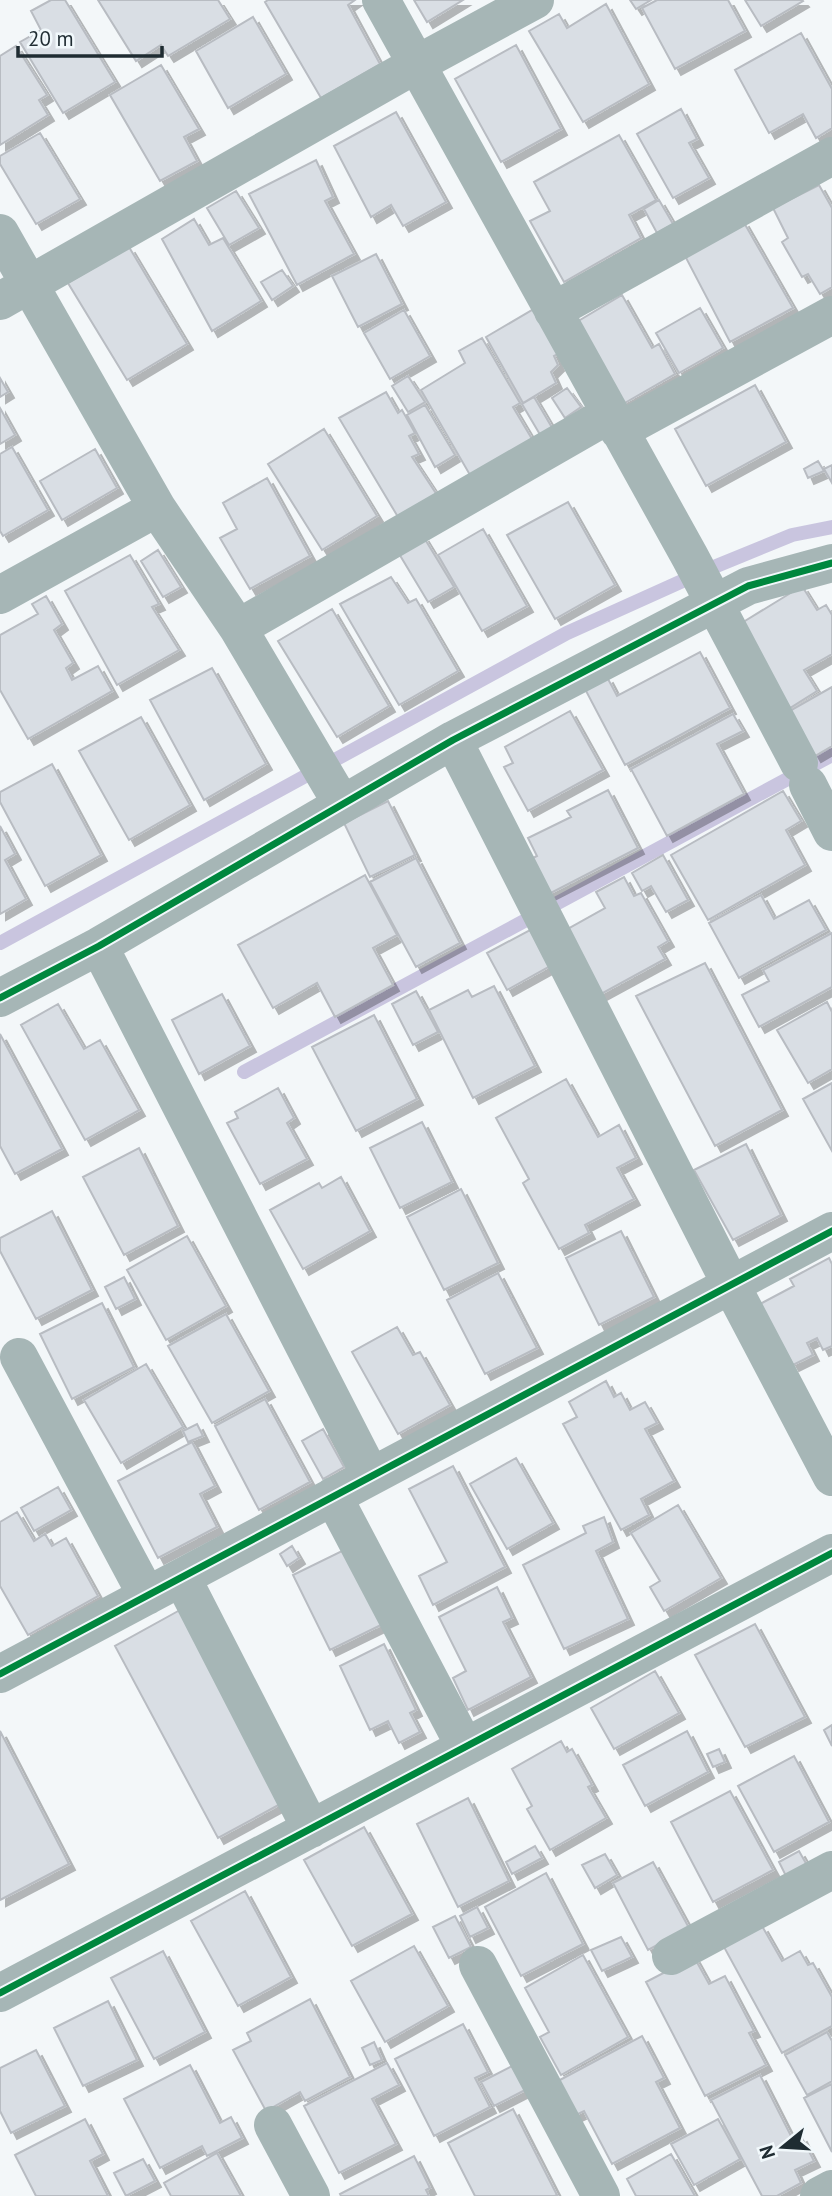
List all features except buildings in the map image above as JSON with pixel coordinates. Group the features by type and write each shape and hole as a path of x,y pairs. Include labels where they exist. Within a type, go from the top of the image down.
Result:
{"street":[{"path":"382,0 690,557 832,832"},
{"path":"15,293 536,0"},
{"path":"553,310 832,156"},
{"path":"0,233 15,293 238,628 335,793"},
{"path":"238,628 615,423 832,315"},
{"path":"0,595 157,508"},
{"path":"0,998 99,946 335,793 453,740 711,597 832,563"},
{"path":"453,740 832,1477"},
{"path":"99,946 371,1476"},
{"path":"0,1674 832,1231"},
{"path":"19,1357 147,1596"},
{"path":"333,1496 465,1747"},
{"path":"0,1993 832,1553"},
{"path":"182,1578 311,1829"},
{"path":"671,1956 832,1870"},
{"path":"478,1965 601,2196"},
{"path":"273,2125 311,2196"},
{"path":"820,2196 832,2189"}],"waterway":[{"path":"0,943 567,633 792,535 832,527"},
{"path":"244,1072 832,755"}],"cycle path":[{"path":"0,998 99,946 453,740 748,586 832,563"},
{"path":"0,1674 832,1231"},
{"path":"0,1993 832,1553"}]}
